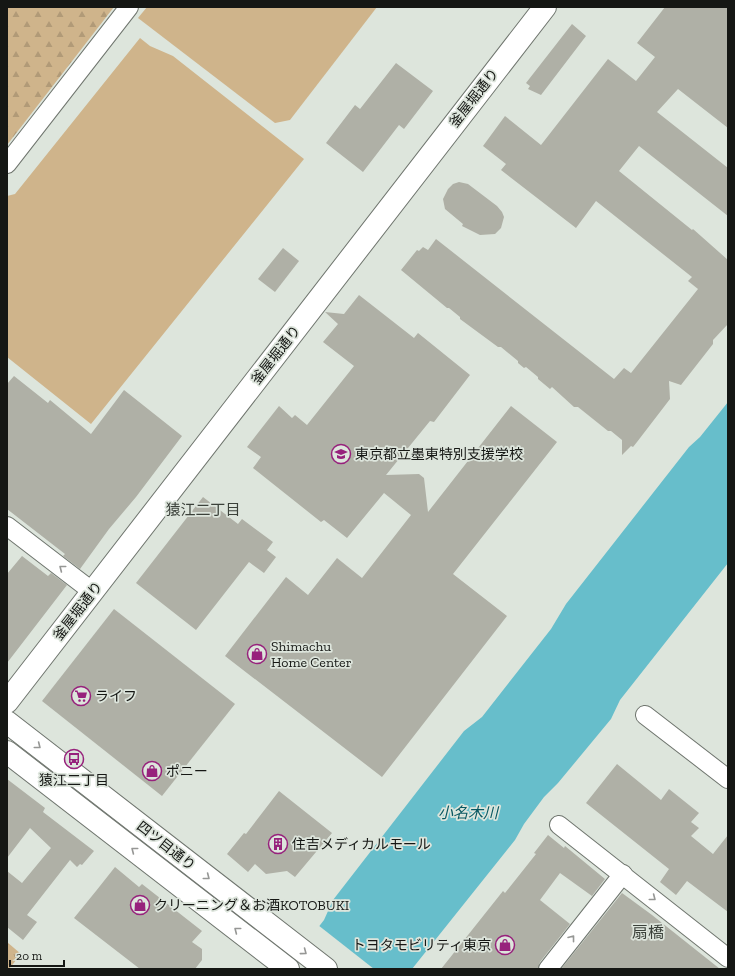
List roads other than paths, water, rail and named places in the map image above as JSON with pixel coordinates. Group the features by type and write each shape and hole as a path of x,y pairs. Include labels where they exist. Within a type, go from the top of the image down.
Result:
{"street":[{"path":"7,164 129,7"},
{"name":"釜屋堀通り","path":"7,702 545,7"},
{"path":"7,526 93,592"},
{"path":"646,715 728,779"},
{"name":"四ツ目通り","path":"7,722 326,969"},
{"name":"四ツ目通り","path":"7,752 288,969"},
{"path":"559,825 728,958"},
{"path":"548,969 623,874"}],"water":[{"name":"小名木川","path":"728,402 728,563 620,700 611,719 558,783 544,797 524,824 515,840 412,969 286,969 324,920 333,900 464,731 482,717 551,629 566,604 689,447 700,437"}],"place":[{"name":"東京都立墨東特別支援学校","path":"341,454"},
{"name":"Shimachu Home Center","path":"257,654"},
{"name":"ライフ","path":"81,696"},
{"name":"猿江二丁目","path":"74,759"},
{"name":"ポニー","path":"152,771"},
{"name":"住吉メディカルモール","path":"278,844"},
{"name":"クリーニング＆お酒KOTOBUKI","path":"140,905"},
{"name":"トヨタモビリティ東京","path":"505,945"}],"district":[{"name":"猿江二丁目","path":"203,510"},
{"name":"扇橋","path":"648,932"}]}
